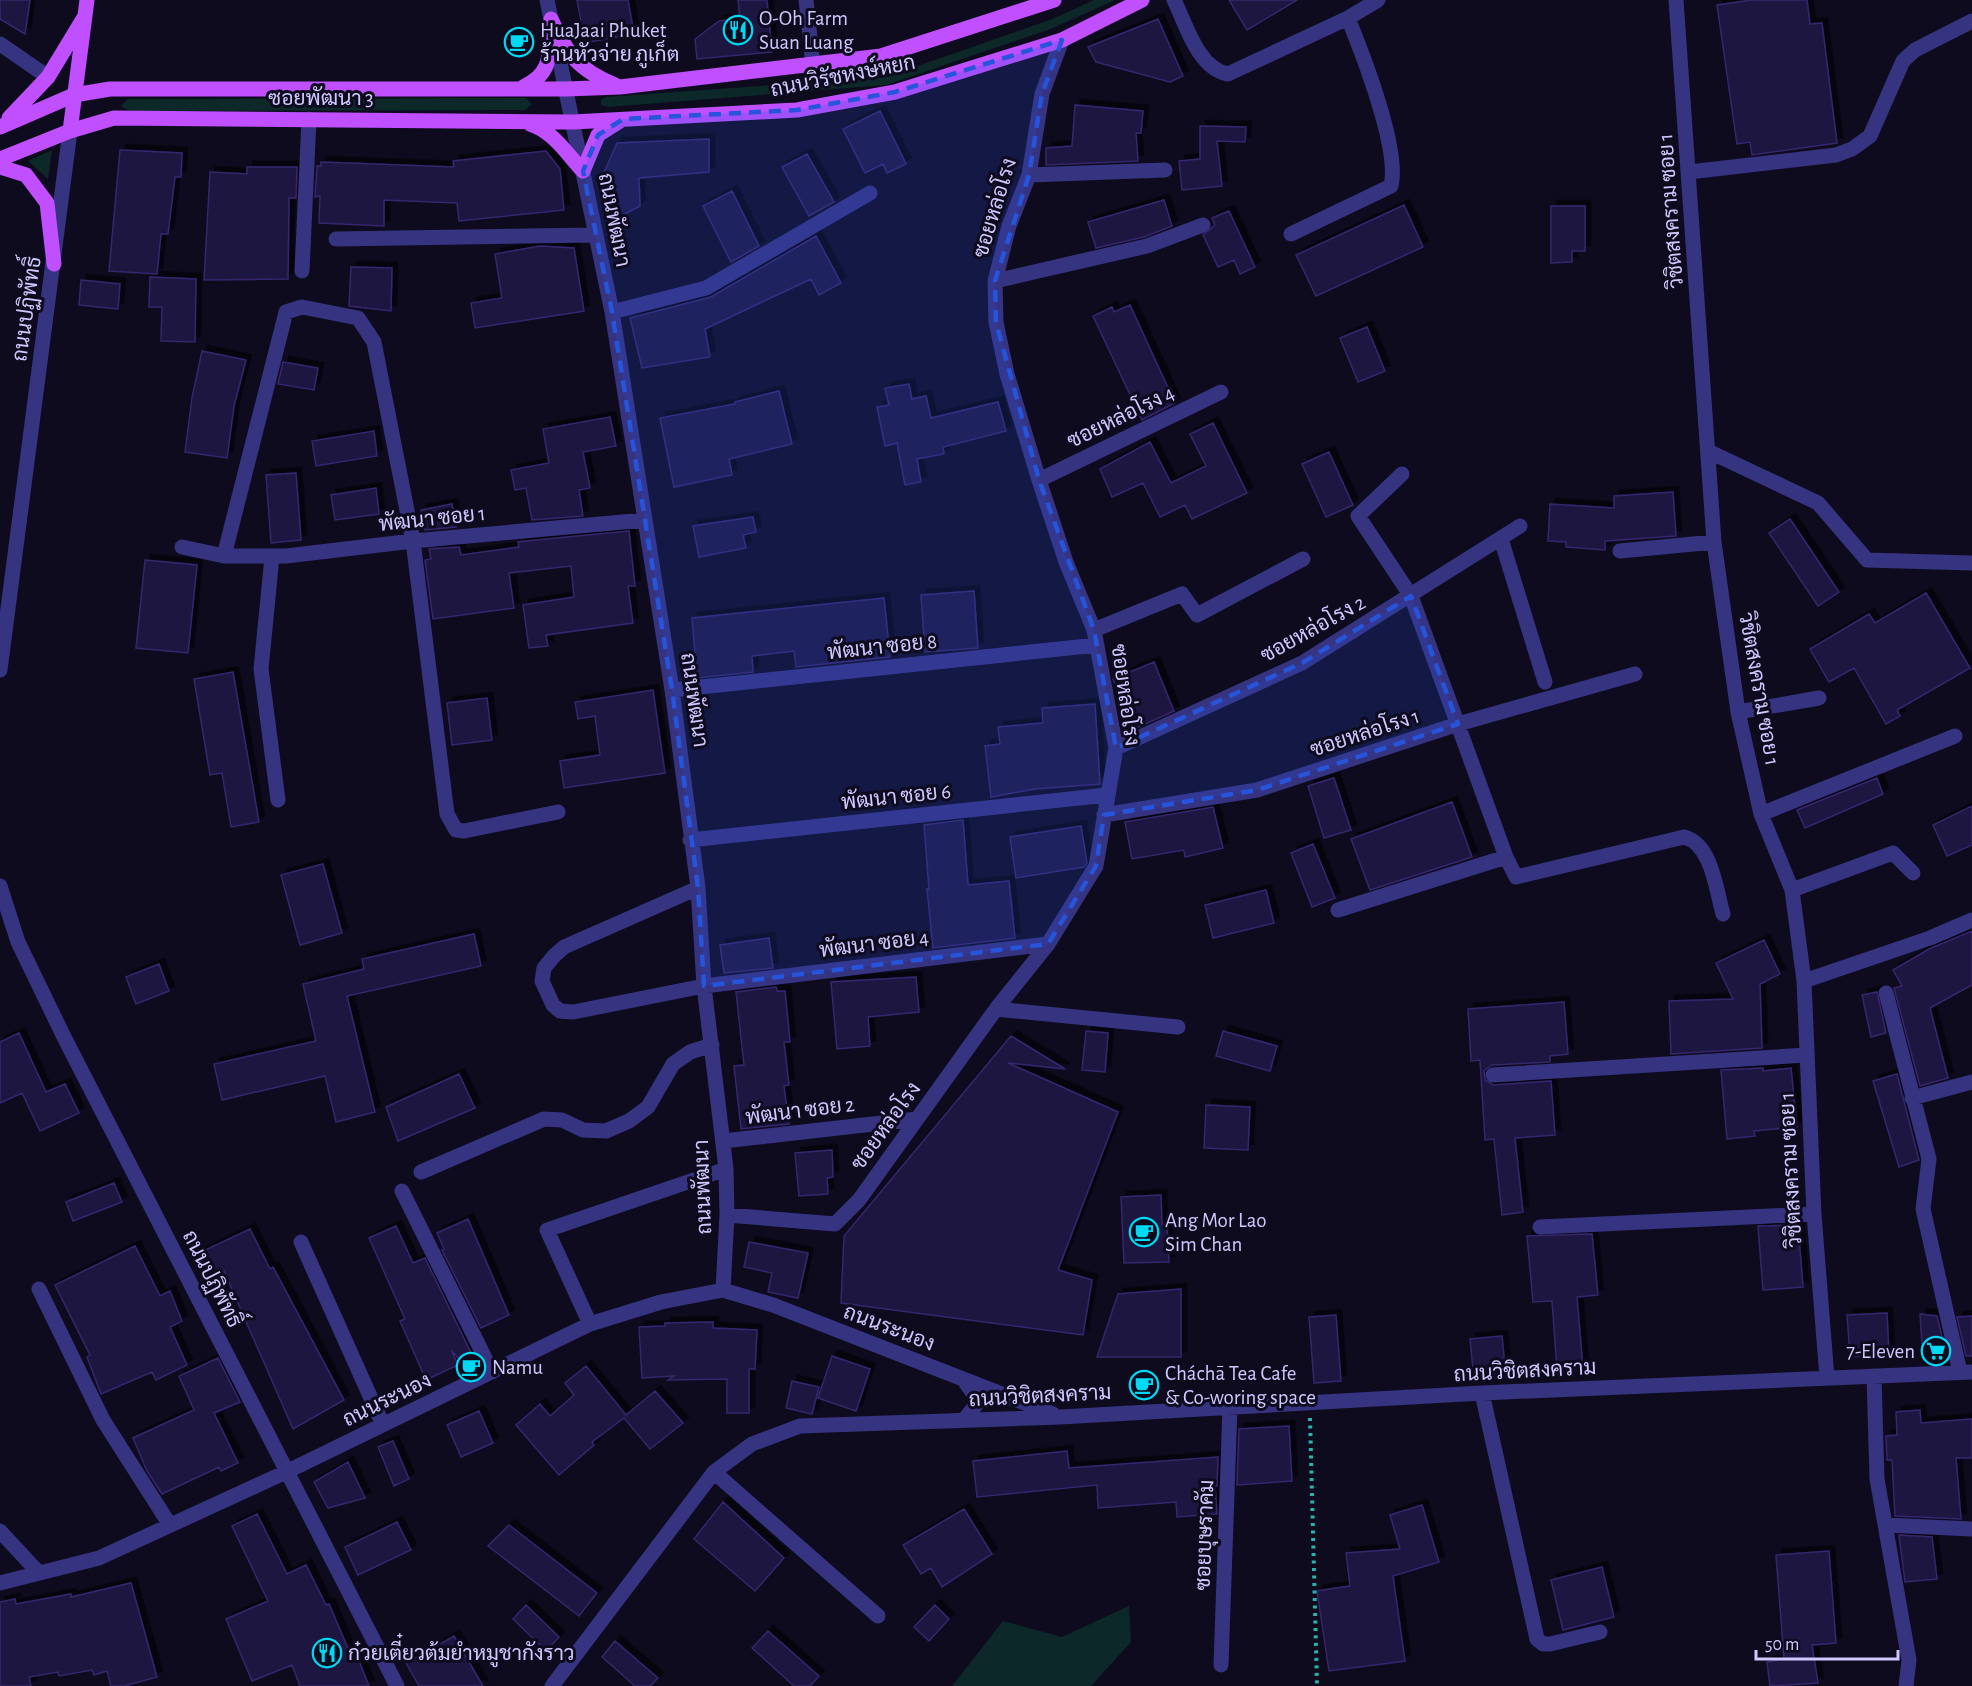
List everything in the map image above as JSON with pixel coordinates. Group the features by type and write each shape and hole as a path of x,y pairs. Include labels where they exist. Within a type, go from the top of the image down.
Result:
{"main road":[{"path":"70,131 87,0"},
{"name":"ถนนวิรัชหงษ์หยก","path":"566,89 620,87 881,56 1054,0"},
{"name":"ถนนวิรัชหงษ์หยก","path":"573,122 808,108 895,92 1062,40 1142,0"},
{"path":"0,127 26,103 48,77 85,16"},
{"path":"552,19 566,50 578,64 595,76 620,87"},
{"path":"517,89 539,80 546,69 552,19"},
{"name":"ซอยพัฒนา 3","path":"0,127 74,95 110,90 166,88 566,89"},
{"name":"ซอยพัฒนา 3","path":"0,159 70,131 114,118 573,122"},
{"path":"519,121 545,131 583,171 598,135 623,119"},
{"path":"0,167 26,175 47,203 54,264"}],"street":[{"name":"ถนนพัฒนา","path":"547,0 612,312 672,690 698,888 704,986 726,1169 727,1215 723,1290"},
{"path":"806,0 813,65"},
{"path":"1174,0 1206,62 1218,72 1228,74 1348,18 1378,0"},
{"name":"วิชิตสงคราม ซอย 1","path":"1679,1 1710,452 1714,542 1738,712 1761,814 1792,890 1804,981 1814,1214 1827,1378"},
{"path":"1292,234 1391,186 1393,158 1360,48 1348,18"},
{"path":"1689,172 1836,155 1852,149 1870,136 1903,61 1915,50 1972,21"},
{"name":"ซอยหล่อโรง","path":"727,1215 835,1224 859,1200 996,1009 1048,944 1096,866 1116,748 1095,638 1066,562 1039,480 1007,374 996,322 995,281 1009,226 1029,176 1042,94 1062,40"},
{"path":"0,44 48,77"},
{"path":"302,271 309,119"},
{"name":"ถนนปฏิพัทธิ์","path":"0,670 70,131"},
{"path":"1029,176 1165,170"},
{"path":"612,312 706,288 870,193"},
{"path":"995,281 1147,246 1203,225"},
{"path":"336,239 595,235"},
{"path":"224,556 286,312 302,307 358,318 374,342 413,541 447,814 451,825 456,830 464,831 558,812"},
{"name":"ซอยหล่อโรง 4","path":"1039,480 1221,392"},
{"path":"1710,452 1818,503 1867,560 1972,563"},
{"path":"1402,474 1358,516 1411,596 1506,857 1516,877 1684,837 1694,840 1703,848 1723,914"},
{"name":"พัฒนา ซอย 1","path":"182,547 224,556 272,557 413,541 645,520"},
{"name":"ซอยหล่อโรง 2","path":"1116,748 1302,663 1520,526"},
{"path":"1501,539 1545,682"},
{"path":"1620,551 1714,542"},
{"path":"272,557 261,669 278,800"},
{"name":"พัฒนา ซอย 8","path":"672,690 1095,638 1182,594 1197,615 1303,559"},
{"name":"ซอยหล่อโรง 1","path":"1104,815 1257,790 1458,724 1635,674"},
{"path":"1738,712 1819,698"},
{"path":"1761,814 1955,736"},
{"name":"พัฒนา ซอย 6","path":"690,840 1107,795"},
{"path":"1792,890 1893,853 1913,873"},
{"path":"1338,910 1506,857"},
{"name":"พัฒนา ซอย 4","path":"698,888 564,947 544,968 542,981 553,1005 560,1011 573,1012 704,986 1048,944"},
{"name":"ถนนปฏิพัทธิ์","path":"1,894 18,942 64,1037 397,1686"},
{"path":"1804,981 1930,939 1972,920"},
{"path":"1886,993 1929,1159 1923,1209 1966,1372"},
{"path":"996,1009 1178,1027"},
{"path":"421,1172 544,1119 562,1120 583,1131 606,1131 629,1121 648,1107 674,1064 690,1052 712,1045"},
{"path":"1493,1076 1806,1055"},
{"path":"1912,1098 1972,1082"},
{"name":"พัฒนา ซอย 2","path":"723,1141 917,1119"},
{"path":"590,1324 547,1230 726,1169"},
{"path":"402,1191 492,1372"},
{"path":"1540,1227 1814,1214"},
{"path":"301,1242 383,1425"},
{"path":"39,1289 103,1420 170,1525"},
{"name":"ถนนระนอง","path":"0,1584 38,1572 99,1558 286,1473 590,1324 661,1302 723,1290 773,1305 1060,1417"},
{"name":"ถนนวิชิตสงคราม","path":"552,1686 714,1472 752,1444 800,1426 1060,1417 1482,1393 1966,1372"},
{"path":"1875,1376 1877,1479 1909,1660 1906,1686"},
{"path":"963,1379 975,1396 976,1405 964,1420"},
{"path":"1482,1393 1537,1639 1543,1644 1550,1644 1600,1632"},
{"name":"ซอยบุษราคัม","path":"1221,1665 1230,1407"},
{"path":"714,1472 878,1616"},
{"path":"1885,1525 1972,1529"},
{"path":"0,1531 38,1572"}],"path":[{"path":"1309,1402 1317,1686"}],"highlighted area":[{"path":"1062,40 1042,94 1029,175 995,281 996,322 1039,480 1094,630 1116,748 1302,663 1411,596 1458,724 1257,790 1104,815 1096,866 1048,944 704,986 698,888 672,690 612,312 583,171 598,135 623,119 797,110 895,92"}],"green space":[{"path":"1094,0 1115,0 1053,28 886,85 608,107 601,105 601,100 606,97 886,77 1050,20"},
{"path":"526,98 532,104 525,110 130,111 121,106 128,99"},
{"path":"52,150 48,179 28,161"},
{"path":"1129,1606 1131,1642 1091,1686 952,1686 1003,1621 1062,1637"}],"building":[{"path":"0,0 30,0 25,34 0,19"},
{"path":"577,0 628,0 634,34 585,43"},
{"name":"O-Oh Farm Suan Luang","path":"738,0 767,0 772,52 697,59 695,39 719,21 740,19"},
{"path":"1229,0 1297,0 1247,30"},
{"path":"1752,0 1807,0 1810,24 1822,23 1837,143 1752,155 1750,142 1737,144 1717,5"},
{"path":"1158,19 1183,76 1170,82 1096,62 1088,47"},
{"path":"1075,105 1143,111 1141,133 1136,133 1138,161 1046,165 1046,148 1072,146"},
{"path":"880,111 906,164 887,173 883,164 865,173 843,129"},
{"path":"1200,126 1246,127 1245,142 1217,141 1222,186 1182,190 1179,161 1200,159"},
{"path":"709,139 709,172 639,178 640,206 612,221 603,175 617,143"},
{"path":"120,150 182,153 181,177 175,177 168,234 161,234 157,274 109,271"},
{"path":"546,151 560,169 564,210 459,221 457,203 384,200 384,226 319,223 320,196 315,197 317,166 321,166 321,162 454,167 453,161"},
{"path":"807,154 834,202 809,216 782,167"},
{"path":"247,167 297,167 296,198 289,198 288,279 204,280 210,172 247,174"},
{"path":"732,191 759,246 731,262 703,206"},
{"path":"1164,200 1172,226 1144,237 1096,248 1088,222"},
{"path":"1404,205 1423,247 1316,296 1296,255"},
{"path":"1551,206 1585,206 1585,251 1572,251 1572,262 1551,263"},
{"path":"1229,211 1255,267 1240,274 1234,260 1218,267 1203,235 1215,225 1212,218"},
{"path":"816,236 841,283 819,295 811,279 705,329 710,357 642,368 630,318 711,297"},
{"path":"540,246 574,248 584,311 475,328 471,303 502,298 495,254"},
{"path":"351,267 392,268 391,311 349,306"},
{"path":"150,277 196,279 195,342 161,341 162,307 149,307"},
{"path":"81,280 120,284 118,309 79,305"},
{"path":"1130,305 1175,403 1142,420 1093,316 1112,307 1114,312"},
{"path":"1367,327 1385,371 1358,382 1340,338"},
{"path":"202,351 246,360 234,406 227,458 185,452 192,398"},
{"path":"283,362 318,368 314,390 278,384"},
{"path":"909,384 912,399 926,396 931,418 998,402 1006,431 943,447 944,454 917,459 921,482 905,485 897,443 885,446 877,407 889,405 885,388"},
{"path":"779,391 792,444 729,459 732,475 674,487 660,418 735,404 735,402"},
{"path":"610,417 616,446 583,452 590,488 579,490 583,516 532,520 526,488 515,490 511,470 549,463 543,429"},
{"path":"1213,423 1247,493 1192,519 1185,505 1160,517 1143,483 1112,497 1100,469 1150,442 1171,483 1206,466 1190,434"},
{"path":"374,431 377,456 316,466 312,441"},
{"path":"1329,452 1353,505 1326,517 1302,464"},
{"path":"296,473 301,540 271,543 266,475"},
{"path":"376,488 379,514 335,520 331,495"},
{"path":"1673,492 1676,536 1605,541 1605,550 1566,547 1566,542 1548,541 1550,504 1614,508 1614,496"},
{"path":"452,504 456,527 425,530 421,510"},
{"path":"753,517 756,532 743,535 746,548 699,557 693,526"},
{"path":"1790,519 1839,592 1818,606 1769,533"},
{"path":"629,531 635,586 628,586 633,623 546,635 548,646 529,648 523,605 574,597 571,566 509,573 514,608 433,619 425,560 431,559 429,549 459,547 461,555 519,547 518,542"},
{"path":"145,560 197,565 188,653 136,648"},
{"path":"974,591 978,648 925,652 921,595"},
{"path":"1926,593 1970,668 1897,710 1900,716 1886,724 1854,668 1829,682 1810,649 1869,614 1875,623"},
{"path":"884,598 890,657 796,667 794,651 752,656 753,672 697,678 692,618"},
{"path":"1154,662 1174,711 1132,730 1113,679"},
{"path":"233,672 259,822 231,827 222,773 210,775 194,679"},
{"path":"653,690 665,773 564,788 560,761 600,755 595,716 578,719 575,702"},
{"path":"487,698 492,740 452,745 447,703"},
{"path":"1095,704 1100,784 1035,789 991,797 985,746 1000,744 998,727 1043,723 1042,708"},
{"path":"1334,778 1351,830 1324,838 1308,786"},
{"path":"1877,778 1883,794 1805,828 1797,810"},
{"path":"1452,802 1472,857 1370,890 1351,839"},
{"path":"1972,806 1972,845 1947,856 1933,825"},
{"path":"1213,807 1223,848 1185,857 1184,850 1132,859 1125,822"},
{"path":"963,820 968,885 1009,881 1015,938 933,948 924,825"},
{"path":"1081,826 1087,863 1084,867 1016,878 1010,837"},
{"path":"1313,844 1335,898 1312,907 1291,853"},
{"path":"323,864 342,933 300,945 281,875"},
{"path":"1266,890 1274,923 1213,938 1205,905"},
{"path":"1972,931 1972,985 1930,1008 1948,1078 1920,1086 1894,988 1902,986 1893,970 1929,949"},
{"path":"474,934 481,966 347,996 375,1112 336,1122 325,1076 222,1100 214,1064 316,1041 303,984 364,969 362,959"},
{"path":"769,938 773,968 724,973 720,945"},
{"path":"1764,940 1780,974 1760,984 1762,1048 1671,1054 1669,1001 1733,999 1716,963"},
{"path":"159,964 169,991 136,1004 126,977"},
{"path":"916,977 919,1012 868,1017 870,1046 837,1049 831,982"},
{"path":"776,987 777,991 785,991 790,1042 784,1042 789,1085 784,1086 789,1124 741,1129 734,1066 744,1065 736,992"},
{"path":"1877,992 1886,1033 1871,1037 1862,995"},
{"path":"1564,1002 1568,1054 1550,1056 1550,1062 1492,1065 1484,1071 1485,1080 1493,1085 1551,1081 1555,1135 1515,1138 1523,1212 1502,1215 1494,1139 1485,1140 1480,1060 1471,1061 1468,1009"},
{"path":"1086,1031 1108,1033 1105,1072 1082,1070"},
{"path":"1223,1031 1277,1046 1270,1071 1216,1056"},
{"path":"19,1033 46,1092 65,1084 79,1113 40,1131 22,1093 0,1103 0,1042"},
{"path":"1011,1036 1065,1069 1008,1063 1118,1112 1058,1270 1092,1280 1083,1335 841,1303 844,1236"},
{"path":"1763,1068 1763,1071 1791,1068 1797,1127 1754,1131 1755,1136 1727,1139 1721,1070"},
{"path":"459,1074 475,1108 398,1141 386,1107"},
{"path":"1897,1074 1919,1160 1899,1167 1873,1081"},
{"path":"1206,1105 1250,1107 1248,1150 1204,1148"},
{"path":"832,1150 833,1177 827,1178 828,1194 799,1196 795,1153"},
{"path":"114,1183 122,1202 73,1221 66,1202"},
{"path":"1161,1195 1162,1225 1167,1225 1169,1262 1124,1263 1121,1197"},
{"path":"468,1219 509,1315 481,1328 442,1250 444,1249 437,1233"},
{"path":"1798,1225 1803,1287 1763,1290 1758,1226"},
{"path":"396,1226 413,1263 425,1258 473,1357 462,1362 451,1350 458,1365 426,1380 400,1321 405,1319 369,1238"},
{"path":"250,1229 270,1269 273,1267 344,1400 293,1429 224,1271 212,1277 201,1252"},
{"path":"1592,1234 1598,1295 1577,1297 1583,1368 1557,1370 1552,1301 1533,1302 1527,1236"},
{"path":"749,1242 808,1253 798,1298 768,1292 772,1273 744,1267"},
{"path":"135,1246 160,1296 170,1291 182,1321 170,1327 187,1365 156,1380 152,1372 101,1394 87,1357 90,1355 55,1285"},
{"path":"1181,1289 1181,1357 1097,1357 1118,1294"},
{"path":"1887,1313 1889,1354 1850,1357 1847,1315"},
{"path":"1920,1314 1937,1316 1947,1357 1923,1358"},
{"path":"1336,1315 1341,1381 1314,1383 1309,1317"},
{"path":"1972,1316 1972,1356 1966,1356 1957,1317"},
{"path":"713,1322 713,1328 757,1330 755,1369 749,1369 749,1413 727,1413 727,1379 668,1380 674,1376 642,1378 639,1327 665,1326 665,1323"},
{"path":"1502,1336 1506,1377 1474,1380 1470,1339"},
{"path":"832,1356 870,1369 856,1411 818,1398"},
{"path":"218,1358 240,1402 214,1413 238,1463 221,1471 219,1467 162,1494 147,1471 133,1438 194,1410 179,1376"},
{"path":"586,1366 626,1415 655,1391 683,1423 650,1449 624,1418 592,1442 594,1445 559,1475 516,1425 540,1404 550,1416 574,1395 565,1383"},
{"path":"792,1381 819,1387 812,1414 786,1408"},
{"path":"1920,1410 1921,1423 1972,1419 1972,1458 1956,1458 1961,1519 1895,1516 1892,1460 1887,1460 1886,1436 1897,1435 1896,1412"},
{"path":"479,1411 493,1443 461,1457 447,1425"},
{"path":"1289,1426 1292,1481 1237,1485 1239,1429"},
{"path":"393,1441 409,1479 394,1486 378,1447"},
{"path":"1067,1451 1069,1468 1218,1457 1217,1486 1215,1486 1217,1514 1177,1517 1176,1502 1098,1508 1097,1485 977,1497 973,1461"},
{"path":"348,1462 365,1498 328,1508 314,1482"},
{"path":"723,1502 784,1558 755,1591 694,1539"},
{"path":"1422,1505 1439,1562 1393,1576 1405,1661 1329,1671 1317,1591 1350,1586 1346,1553 1400,1549 1390,1515"},
{"path":"964,1509 992,1554 942,1587 931,1568 921,1574 903,1545"},
{"path":"257,1514 287,1574 306,1565 326,1605 329,1604 350,1653 355,1651 369,1686 300,1686 292,1665 252,1681 226,1619 268,1601 232,1526"},
{"path":"397,1522 411,1550 358,1575 345,1547"},
{"path":"509,1525 597,1593 579,1616 488,1546"},
{"path":"1899,1535 1932,1537 1937,1579 1905,1582"},
{"path":"1829,1551 1836,1643 1812,1645 1818,1683 1770,1686 1767,1662 1784,1659 1776,1555"},
{"path":"1602,1567 1614,1617 1563,1630 1551,1580"},
{"path":"131,1583 157,1677 124,1686 111,1686 107,1671 94,1675 92,1670 59,1676 58,1672 29,1677 31,1686 0,1686 0,1602 15,1599 16,1604 71,1594 71,1597"},
{"path":"526,1605 559,1637 546,1651 513,1619"},
{"path":"935,1605 949,1619 929,1641 914,1627"},
{"path":"768,1631 819,1676 810,1686 794,1686 752,1648"},
{"path":"454,1636 483,1686 419,1686 406,1663"},
{"path":"615,1641 658,1678 650,1686 635,1686 602,1657"}],"place":[{"name":"O-Oh Farm Suan Luang","path":"738,30"},
{"name":"HuaJaai Phuket ร้านหัวจ่าย ภูเก็ต","path":"519,42"},
{"name":"Ang Mor Lao Sim Chan","path":"1144,1232"},
{"name":"7-Eleven","path":"1936,1351"},
{"name":"Namu","path":"471,1367"},
{"name":"Cháchā Tea Cafe & Co-woring space","path":"1144,1385"},
{"name":"ก๋วยเตี๋ยวต้มยำหมูชากังราว","path":"327,1653"}]}
